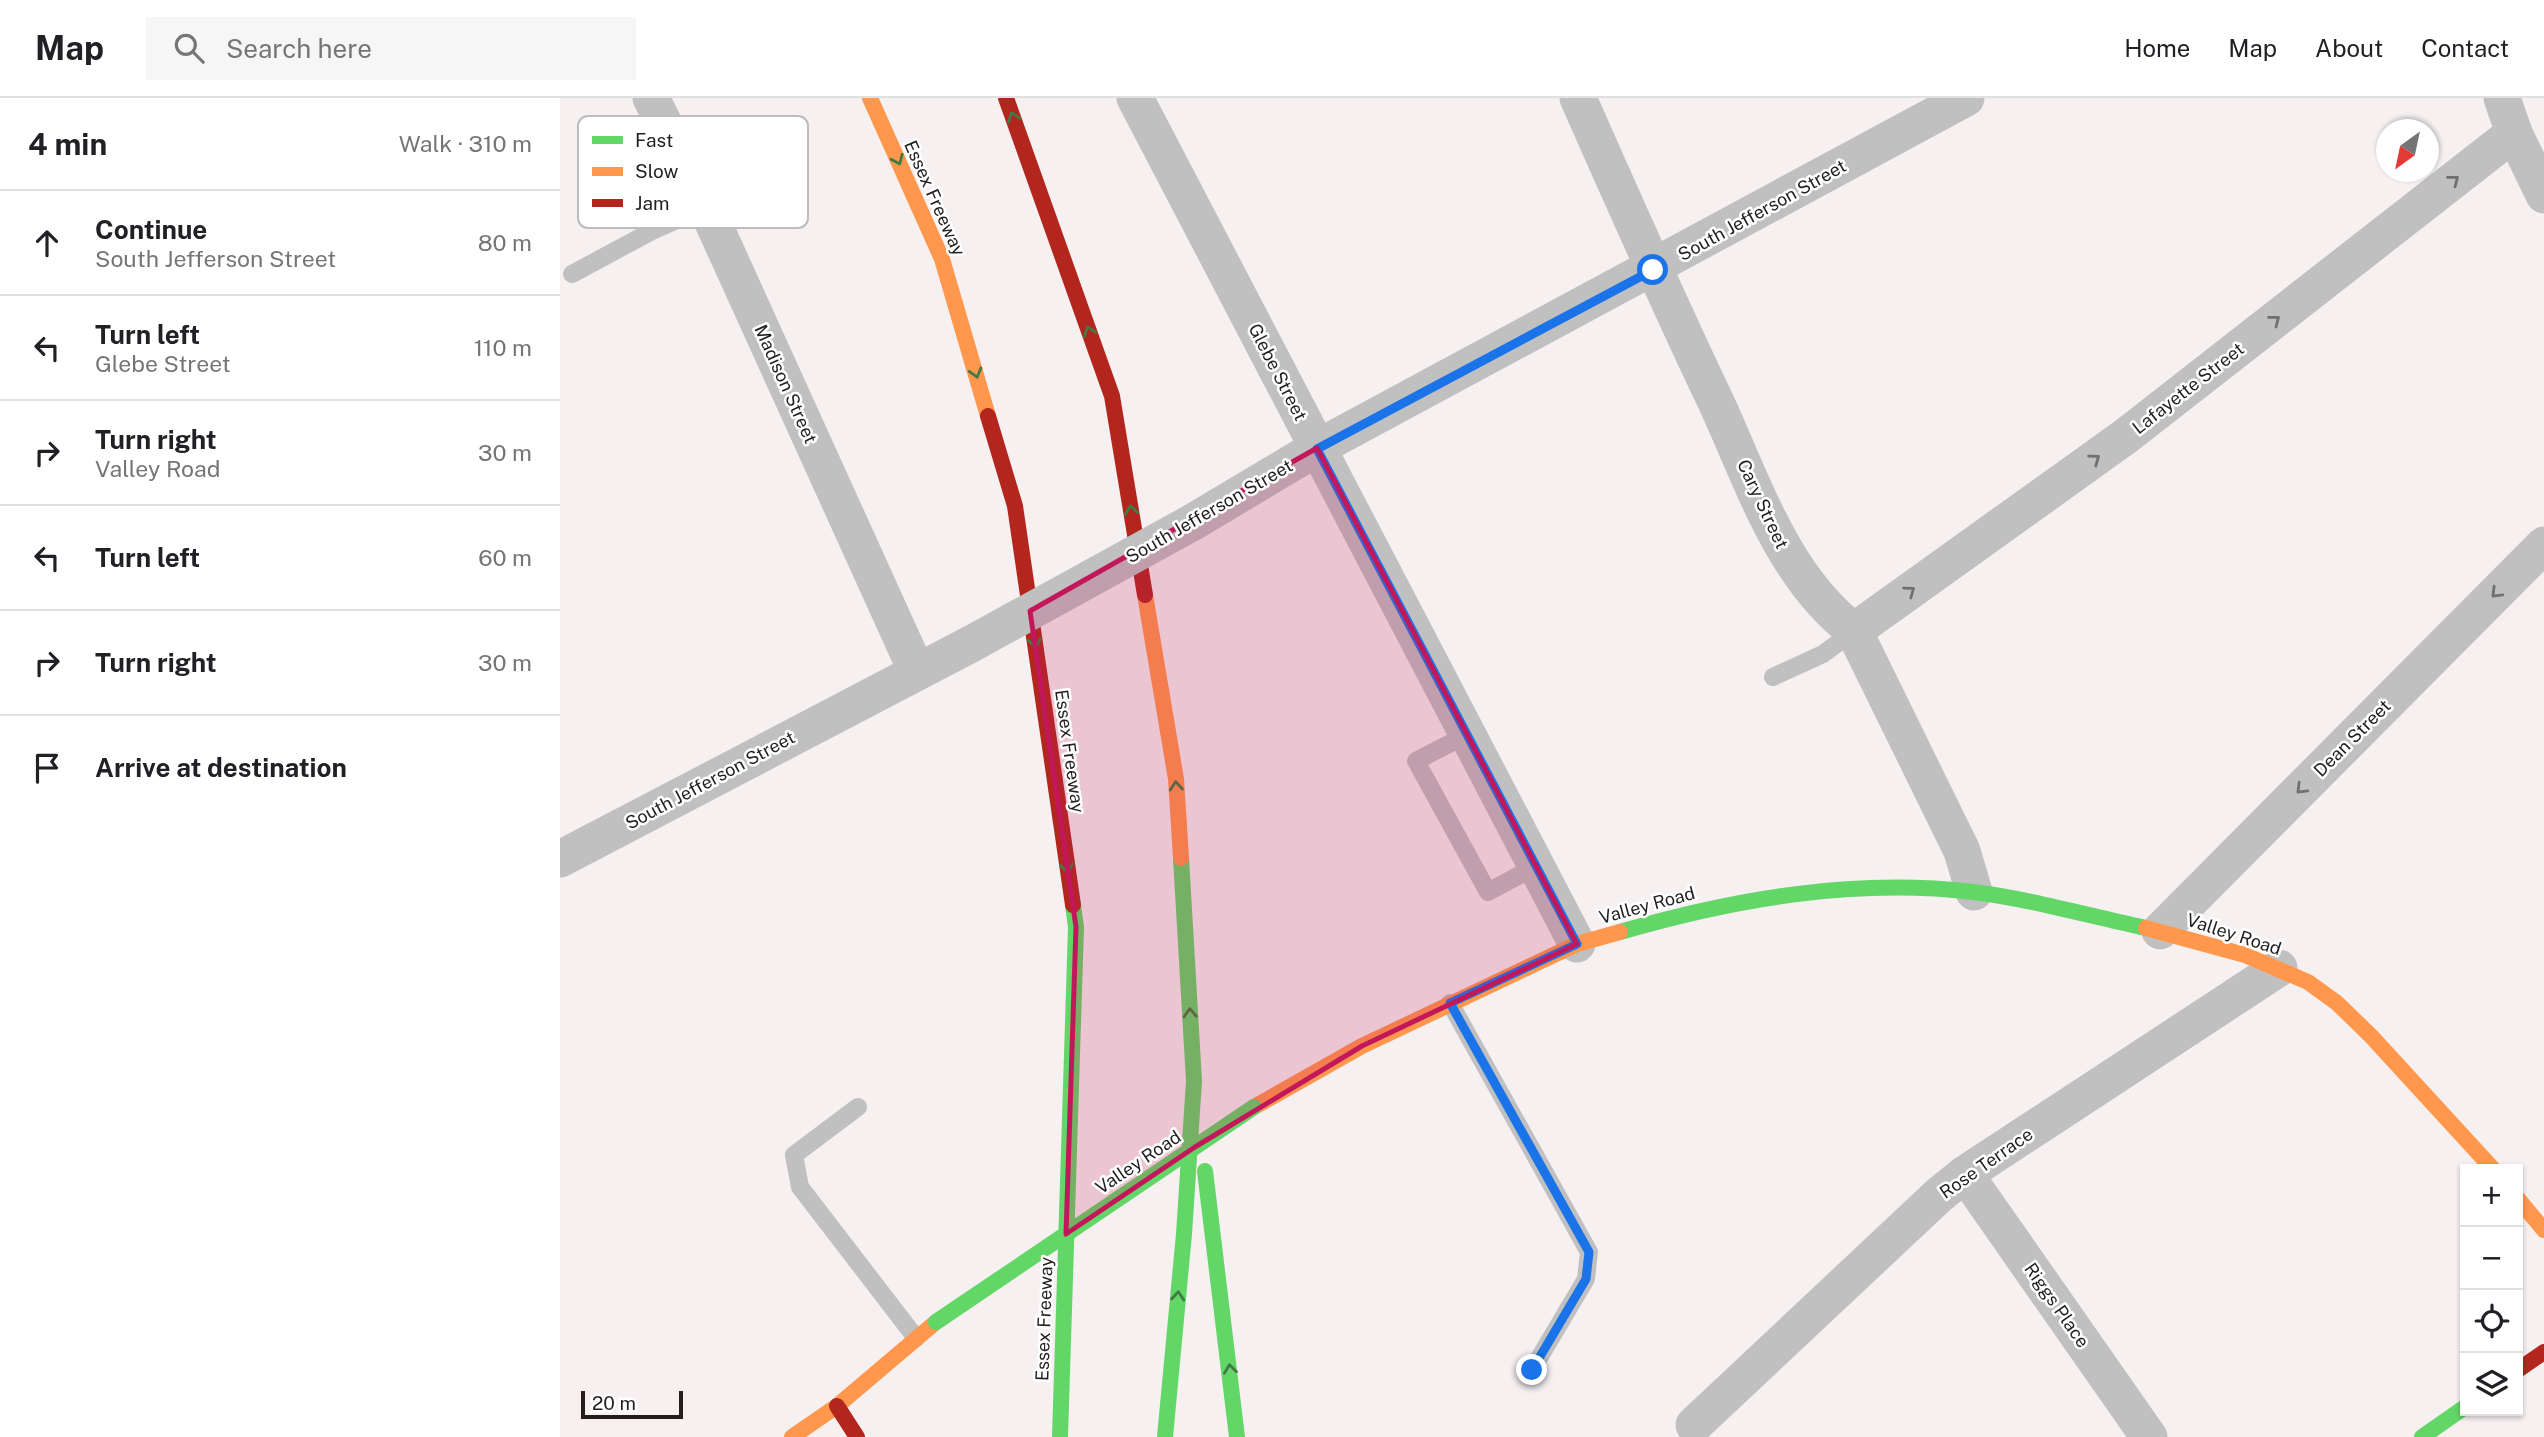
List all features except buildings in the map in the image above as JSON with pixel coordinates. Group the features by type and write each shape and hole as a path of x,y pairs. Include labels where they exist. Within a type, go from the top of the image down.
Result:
{"main road":[{"name":"Essex Freeway","path":"870,98 942,259 1015,506 1074,913 1060,1437"},
{"path":"1006,98 1112,396 1176,779 1194,1081 1237,1437"},
{"name":"Valley Road","path":"792,1437 837,1406 936,1322 1254,1107 1362,1046 1577,944 1685,913 1778,894 1892,888 1973,892 2160,931 2279,968 2308,982 2337,1003 2489,1164"},
{"path":"1165,1437 1184,1234 1194,1081"},
{"path":"2523,1205 2544,1230"},
{"path":"2523,1367 2544,1352"},
{"path":"837,1406 857,1437"},
{"path":"2422,1437 2460,1410"}],"street":[{"name":"Madison Street","path":"651,98 660,116"},
{"name":"Glebe Street","path":"1135,98 1577,944"},
{"name":"Cary Street","path":"1578,98 1653,270 1791,563 1828,611 1854,631 1962,851 1973,892"},
{"name":"South Jefferson Street","path":"560,859 971,643 1193,522 1317,449 1653,270 1966,98"},
{"path":"2502,98 2514,133 2544,195"},
{"name":"Lafayette Street","path":"1854,631 2126,436 2514,133"},
{"name":"Madison Street","path":"716,228 917,672"},
{"name":"Dean Street","path":"2160,931 2544,545"},
{"name":"Rose Terrace","path":"1694,1425 1939,1195 1965,1174 2279,968"},
{"name":"Riggs Place","path":"1965,1174 2149,1437"}],"lane":[{"path":"572,274 659,228"},
{"path":"1773,677 1823,654 1854,631"},
{"path":"1466,735 1416,761 1488,892 1536,866"},
{"path":"1450,1003 1589,1252 1586,1279 1532,1370"},
{"path":"858,1107 794,1155 800,1187 916,1338"}],"highlighted area":[{"path":"1317,448 1577,944 1362,1046 1195,1147 1066,1234 1076,927 1030,611"}],"traffic: fast":[{"path":"1165,1437 1184,1234 1194,1081 1181,858"},
{"path":"1620,932 1750,901 1794,894 1883,888 1928,888 1995,895 2146,928"},
{"path":"1060,1437 1076,927 1073,905"},
{"path":"936,1322 1254,1107"},
{"path":"1205,1171 1237,1437"},
{"path":"2422,1437 2460,1410"}],"traffic: slow":[{"path":"870,98 942,259 988,416"},
{"path":"1145,595 1176,779 1181,858"},
{"path":"2146,928 2245,955 2308,982 2337,1003 2371,1036 2488,1164"},
{"path":"1254,1107 1362,1046 1577,944 1620,932"},
{"path":"2523,1205 2544,1230"},
{"path":"792,1437 837,1406 936,1322"}],"traffic: jam":[{"path":"1006,98 1112,396 1145,595"},
{"path":"988,416 1015,506 1073,905"},
{"path":"2523,1367 2544,1352"},
{"path":"837,1406 857,1437"}],"route":[{"path":"1532,1370 1586,1279 1589,1252 1450,1003 1577,944 1317,449 1653,270"}]}
